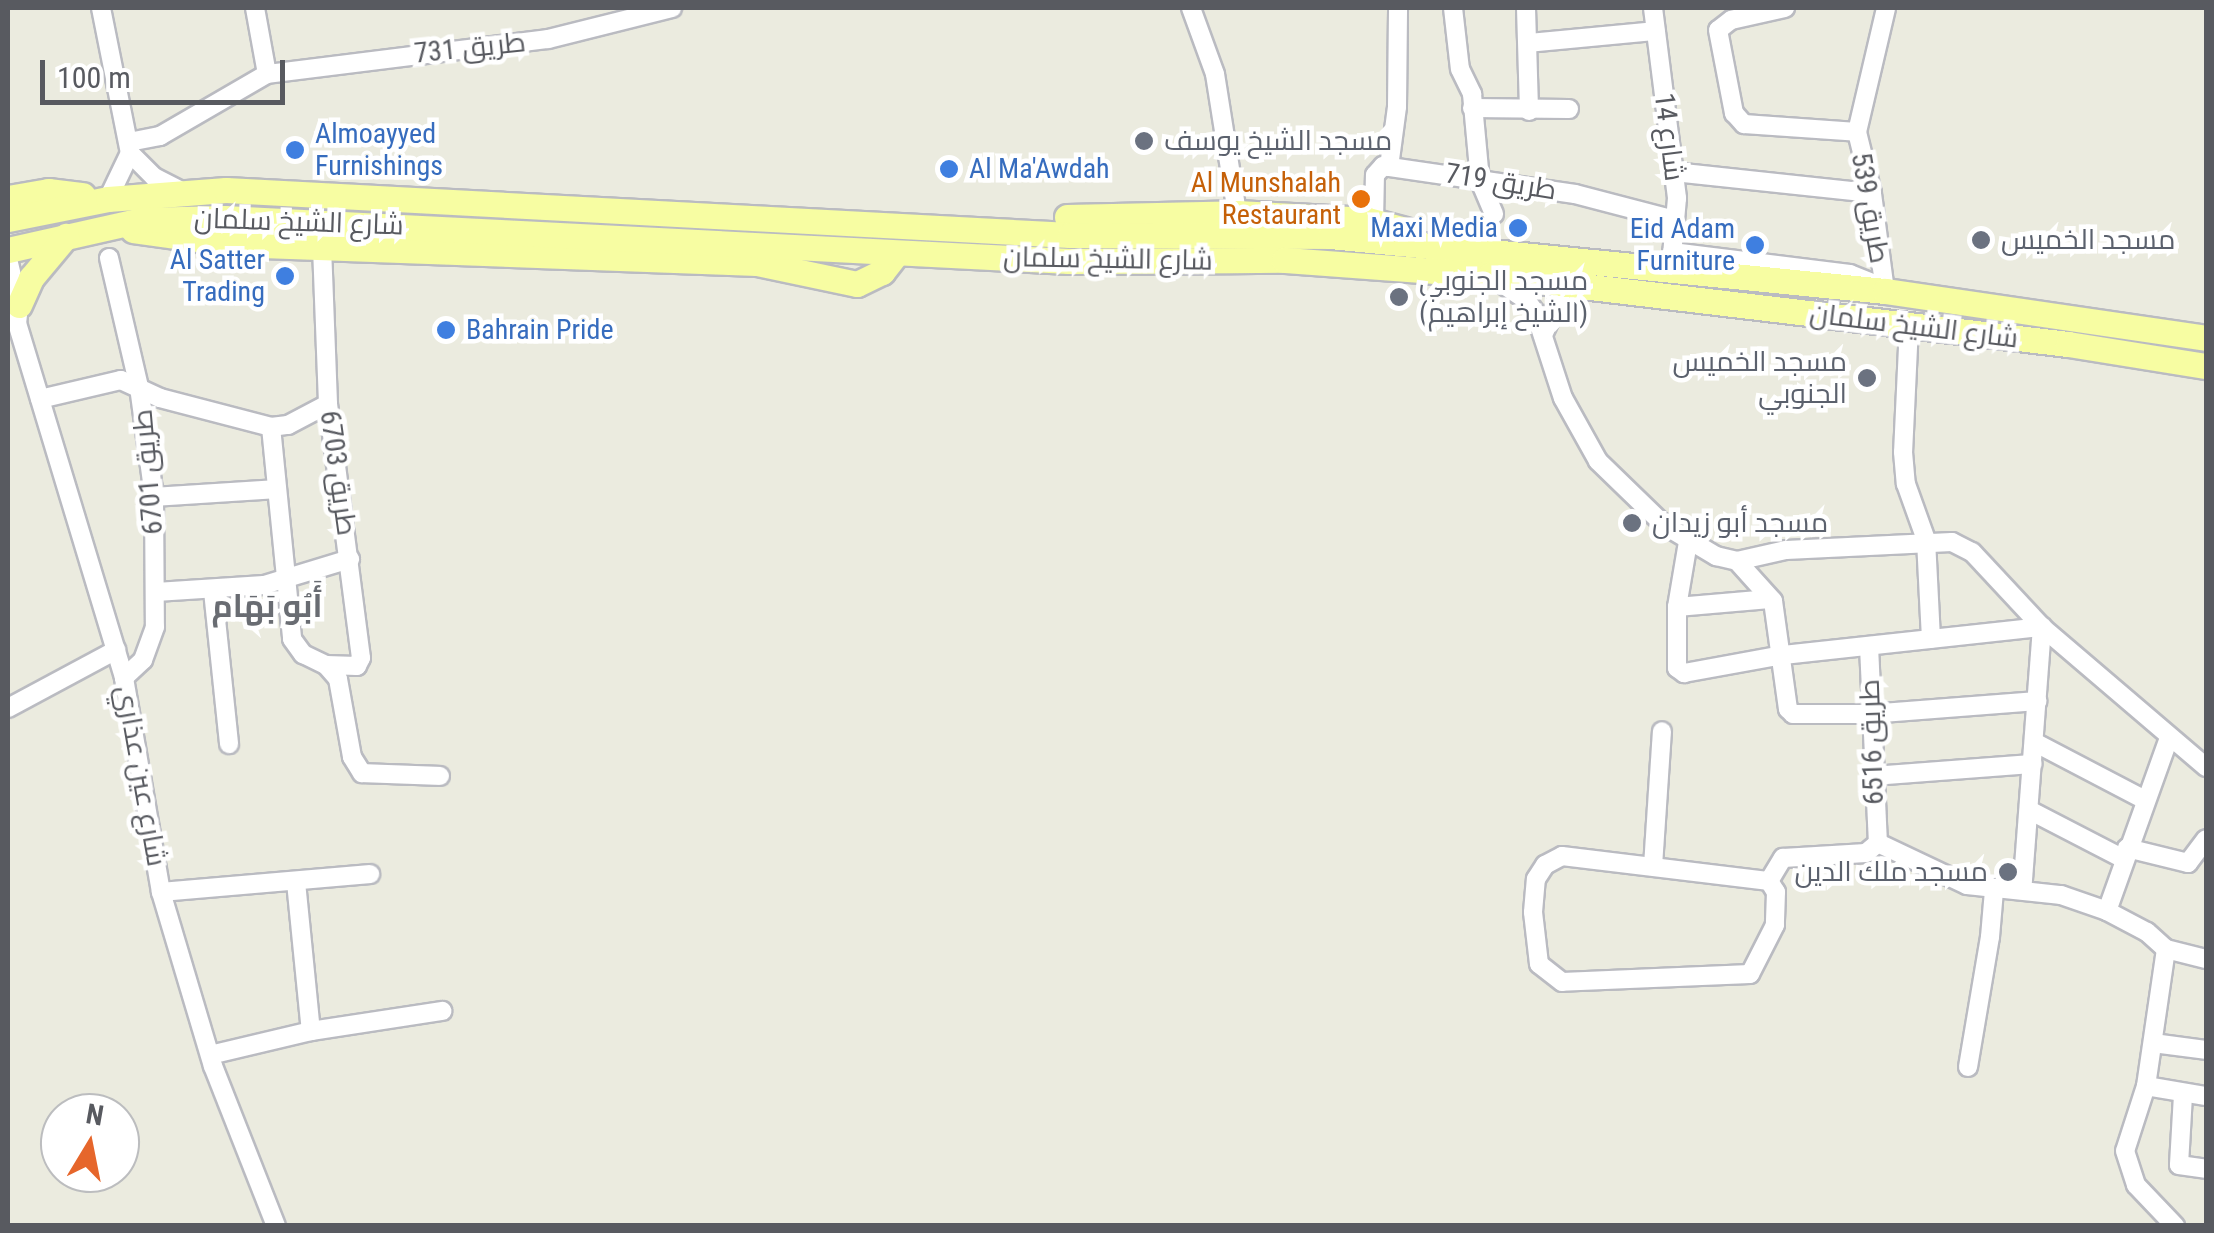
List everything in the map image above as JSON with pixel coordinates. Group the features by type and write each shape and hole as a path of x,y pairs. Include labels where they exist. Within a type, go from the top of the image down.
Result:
{"main road":[{"name":"شارع الشيخ سلمان","path":"8,219 108,198 226,190 1070,235 1280,234 1671,260 2206,338"},
{"path":"8,198 48,191 108,198"},
{"path":"861,224 877,215 909,210 1087,218 1237,213 1374,221 1438,244"},
{"name":"شارع الشيخ سلمان","path":"8,250 108,226 185,218 302,220 1069,261 1284,260 1490,275 2068,344 2202,367"},
{"path":"108,226 205,242 757,263 857,284 882,272 897,253"},
{"path":"14,314 31,278 68,235"},
{"path":"2168,331 2206,328"}],"street":[{"path":"101,8 129,147 154,177 183,192"},
{"path":"108,198 129,147 160,136 267,74 255,8"},
{"name":"طريق 731","path":"267,74 548,39 672,8"},
{"path":"1191,8 1215,74 1237,213"},
{"path":"1374,221 1376,172 1389,167 1397,107 1398,8"},
{"path":"1453,8 1460,69 1470,88 1480,180 1494,214"},
{"path":"1526,8 1529,111"},
{"name":"شارع 14","path":"1654,8 1674,172 1671,260"},
{"path":"1785,8 1731,20 1718,30 1734,113 1744,124 1857,132"},
{"name":"طريق 539","path":"1885,291 1872,193 1857,132 1886,8"},
{"path":"1528,43 1656,31"},
{"path":"1472,108 1569,109"},
{"name":"طريق 719","path":"1389,167 1575,194 1675,220"},
{"path":"1674,172 1872,193"},
{"name":"طريق 6703","path":"322,247 328,404 361,662 354,667 326,665"},
{"name":"طريق 6701","path":"110,258 140,388 154,497 156,592 150,647 124,678"},
{"name":"شارع عين عذاري","path":"8,259 14,314 124,678 162,892 210,1055 276,1226"},
{"path":"1490,275 1526,300 1587,449 1626,492 1688,542 1737,562 1770,598 1783,655 1788,709 1794,714 1869,714 2037,701"},
{"path":"1543,334 1560,298 1581,286"},
{"path":"1909,326 1903,452 1906,484 1934,540 1931,639"},
{"path":"40,399 121,380 160,398 270,427 288,424 328,404"},
{"path":"270,427 292,639 303,654 326,665 338,679 352,756 362,773 440,776"},
{"path":"154,497 277,489"},
{"path":"1737,562 1786,550 1934,540 1972,552 2042,627 2206,766"},
{"path":"1688,542 1677,607 1679,672 1783,655 2042,627"},
{"path":"156,592 212,591 286,581 350,559"},
{"path":"212,591 229,744"},
{"path":"1677,607 1770,598"},
{"path":"2022,890 2042,627"},
{"name":"طريق 6516","path":"1869,646 1869,714 1878,843 1967,885 2061,895 2108,911 2147,932 2166,948 2206,959"},
{"path":"8,708 116,650"},
{"path":"1653,866 1662,731"},
{"path":"2108,911 2169,738"},
{"path":"2036,743 2145,800"},
{"path":"1872,776 2033,764"},
{"path":"2030,811 2126,854 2182,864 2192,860 2206,839"},
{"path":"1769,882 1783,858 1866,853 1878,843"},
{"path":"1562,856 1769,882 1776,892 1775,925 1750,974 1562,982 1547,974 1536,952 1536,879 1545,865 1562,856"},
{"path":"162,892 370,874"},
{"path":"296,882 310,1031"},
{"path":"1968,1067 1994,890"},
{"path":"2166,948 2146,1086 2132,1116 2125,1151 2136,1186 2175,1226"},
{"path":"210,1055 310,1031 442,1011"},
{"path":"2153,1044 2206,1050"},
{"path":"2146,1086 2206,1096"},
{"path":"2183,1095 2180,1164 2206,1169"}],"place":[{"name":"مسجد الشيخ يوسف","path":"1144,141"},
{"name":"Almoayyed Furnishings","path":"295,150"},
{"name":"Al Ma'Awdah","path":"949,169"},
{"name":"Al Munshalah Restaurant","path":"1361,199"},
{"name":"Maxi Media","path":"1518,228"},
{"name":"مسجد الخميس","path":"1981,240"},
{"name":"Eid Adam Furniture","path":"1755,245"},
{"name":"Al Satter Trading","path":"285,276"},
{"name":"مسجد الجنوبي (الشيخ إبراهيم)","path":"1399,297"},
{"name":"Bahrain Pride","path":"446,330"},
{"name":"مسجد الخميس الجنوبي","path":"1867,378"},
{"name":"مسجد أبو زيدان","path":"1632,523"},
{"name":"مسجد ملك الدين","path":"2008,872"}],"district":[{"name":"أَبُو بَهَام","path":"267,606"}]}
